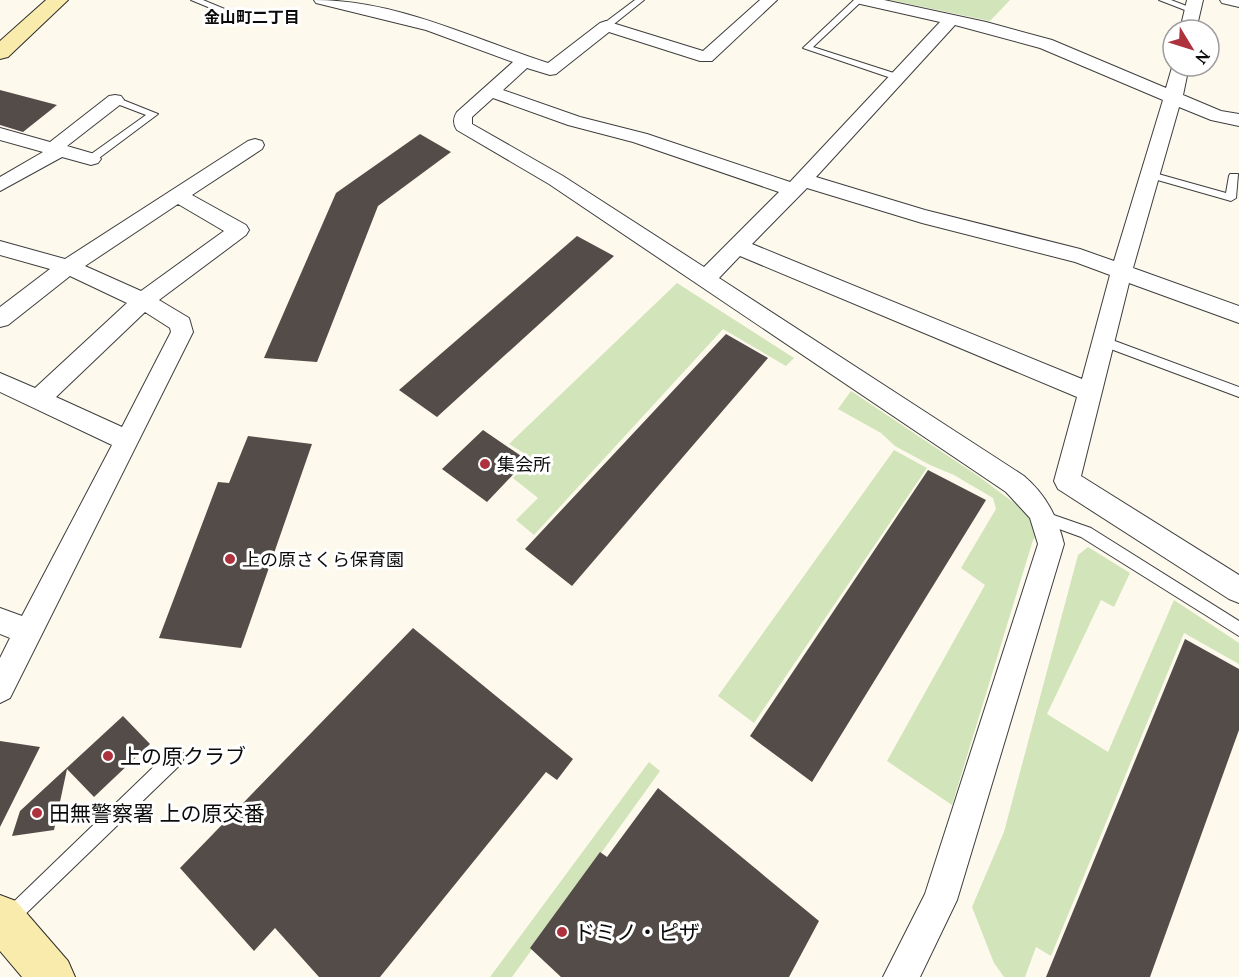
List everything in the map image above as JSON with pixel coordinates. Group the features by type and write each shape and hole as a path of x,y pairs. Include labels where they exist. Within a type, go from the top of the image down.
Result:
{"street":[{"path":"0,52 58,0"},
{"path":"322,0 445,30 480,42 523,62 550,70 606,26 706,57 769,0"},
{"path":"860,0 1046,44 1217,116 1239,120"},
{"path":"1228,0 1239,2"},
{"path":"706,278 798,185 952,20"},
{"path":"523,62 462,117 463,126 556,180 1015,484 1034,500 1045,518 1051,544 940,900 901,977"},
{"path":"1177,78 1122,270 1067,481 1239,590"},
{"path":"490,91 574,121 798,185 1080,256 1239,315"},
{"path":"0,185 55,150 115,100"},
{"path":"0,134 92,159"},
{"path":"0,319 69,266 255,145"},
{"path":"38,400 144,300 239,230 177,195"},
{"path":"738,247 1090,392"},
{"path":"0,248 69,266 144,300 181,324 182,332 0,688"},
{"path":"0,382 127,441"},
{"path":"0,621 29,632"},
{"path":"1,922 52,977"}],"lane":[{"path":"195,0 240,17"},
{"path":"606,26 640,0"},
{"path":"860,0 807,48 897,77"},
{"path":"1163,0 1194,5"},
{"path":"92,159 153,114 115,100"},
{"path":"1151,175 1231,198 1234,176"},
{"path":"1104,342 1239,392"},
{"path":"1045,518 1086,532 1239,629"},
{"path":"1,922 177,757"}],"green space":[{"path":"890,0 1010,0 990,21"},
{"path":"677,283 794,358 786,366 723,329 534,535 516,520 538,498 513,478 532,458 509,444"},
{"path":"851,391 978,476 1017,505 1034,514 1038,534 1033,540 952,805 887,761 985,585 961,568 996,509 993,498 954,475 895,446 881,433 838,409"},
{"path":"894,450 927,468 754,723 718,696"},
{"path":"1088,547 1130,573 1114,607 1101,600 1047,714 1108,752 1174,600 1239,643 1239,664 1184,633 1051,956 1036,947 1025,977 1004,977 994,963 972,907 1004,832 1078,555"},
{"path":"649,762 660,771 512,977 490,977"}],"building":[{"path":"0,90 57,105 23,132 0,125"},
{"path":"420,134 451,152 378,206 317,362 264,358 336,193"},
{"path":"577,236 614,256 437,417 399,390"},
{"path":"726,334 768,358 572,586 525,549"},
{"name":"集会所","path":"483,430 527,460 487,502 442,469"},
{"path":"248,436 312,444 241,648 159,638 218,482 229,483"},
{"path":"928,470 986,500 812,782 750,736"},
{"path":"413,628 573,759 557,780 546,772 380,977 319,977 275,928 254,951 180,868"},
{"path":"1185,639 1239,669 1239,730 1150,977 1046,977"},
{"name":"上の原クラブ","path":"123,716 150,744 94,797 67,769 54,830 12,836 20,811"},
{"path":"0,741 40,747 0,827"},
{"path":"658,788 819,921 789,977 561,977 530,948 600,852 607,857"}],"place":[{"name":"集会所","path":"485,464"},
{"name":"上の原さくら保育園","path":"230,559"},
{"name":"上の原クラブ","path":"108,756"},
{"name":"田無警察署 上の原交番","path":"37,813"},
{"name":"ドミノ・ピザ","path":"562,932"}],"district":[{"name":"金山町二丁目","path":"252,17"}]}
